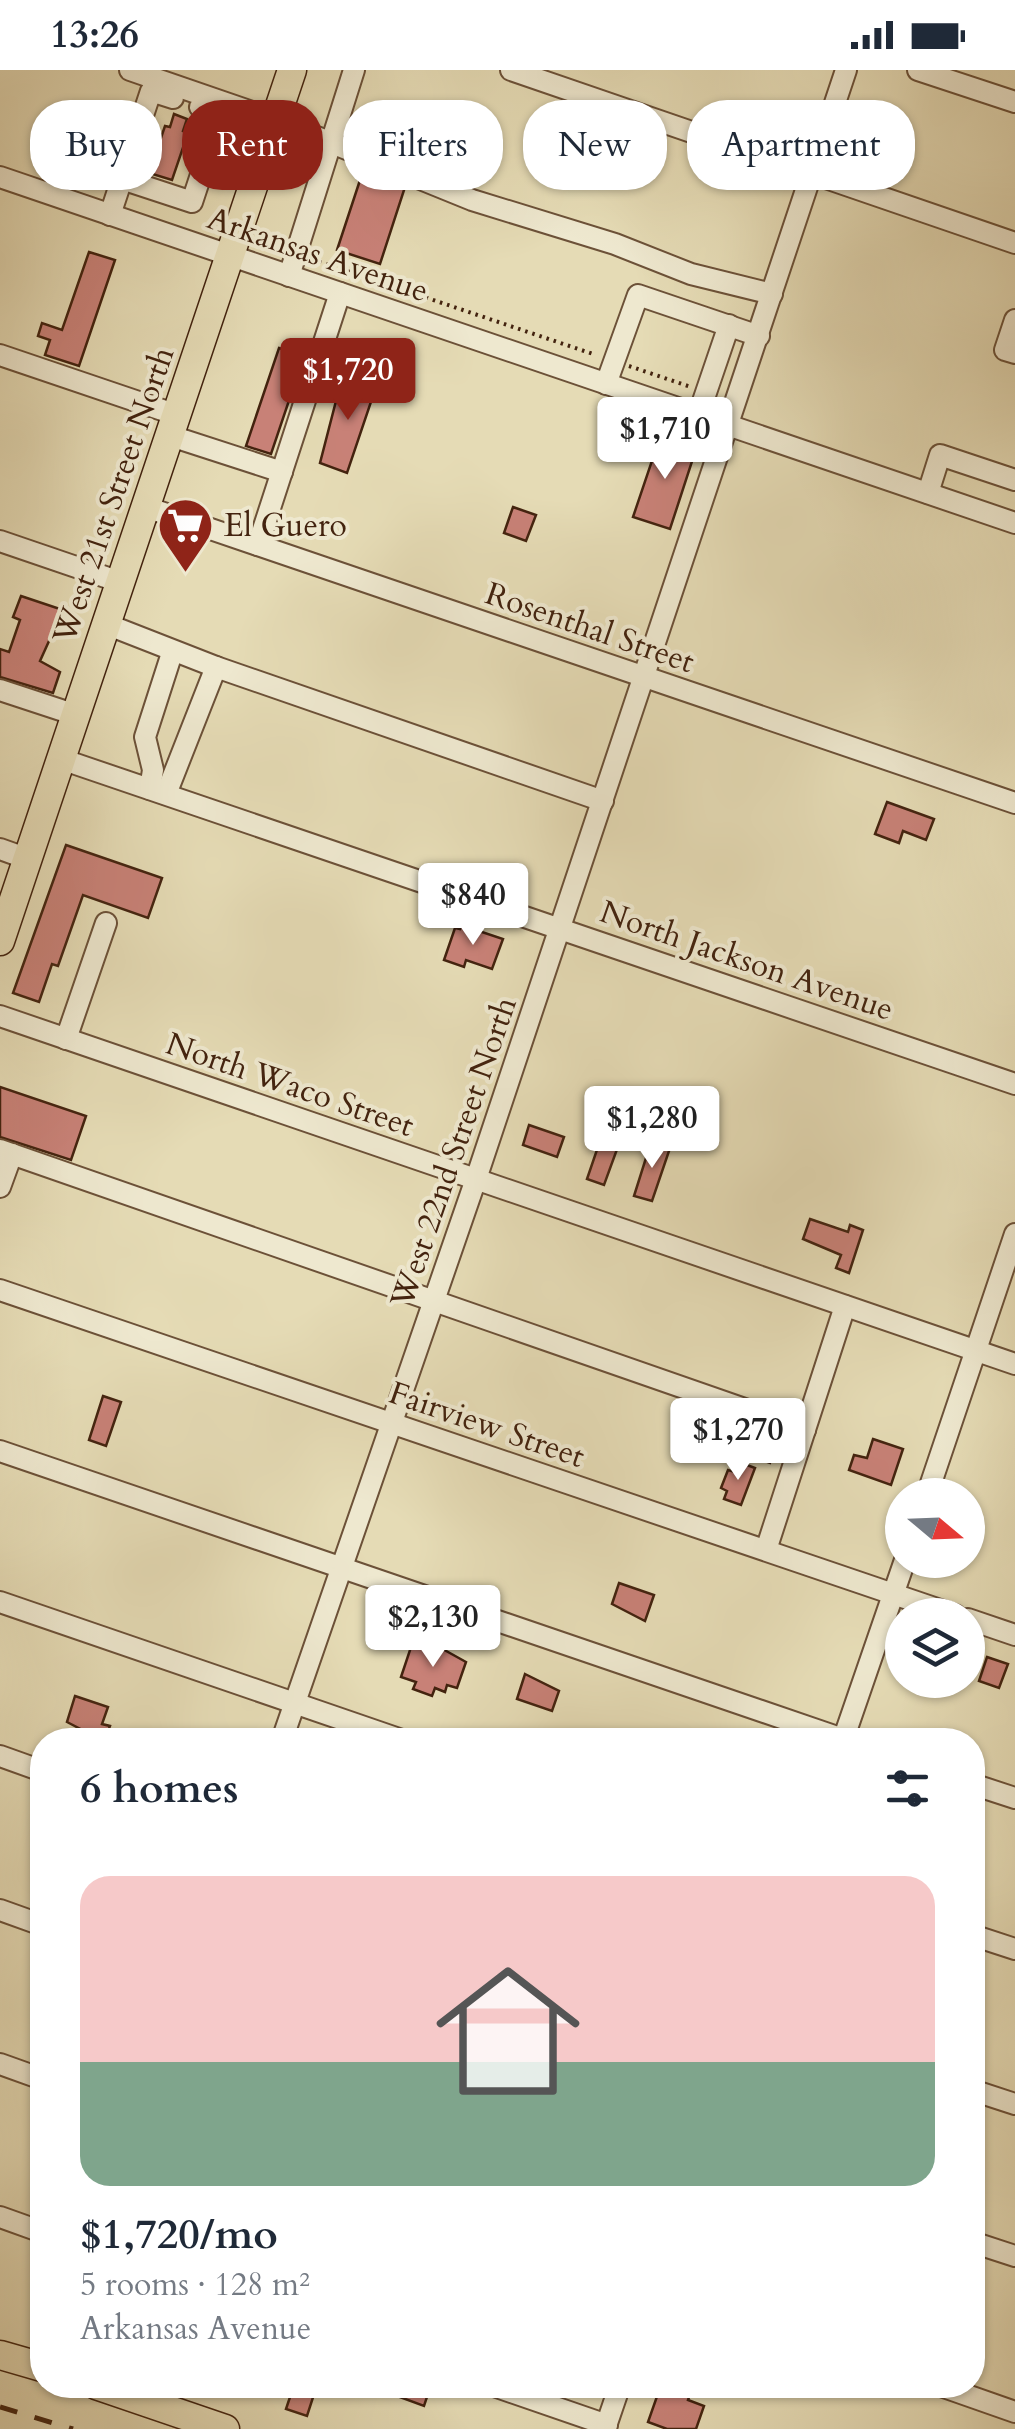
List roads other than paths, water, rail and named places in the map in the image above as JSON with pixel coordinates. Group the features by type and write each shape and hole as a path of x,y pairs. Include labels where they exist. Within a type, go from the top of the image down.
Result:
{"main road":[{"name":"West 21st Street North","path":"282,100 292,70"},
{"name":"West 21st Street North","path":"0,941 252,190"},
{"path":"0,2356 30,2364"},
{"path":"134,2398 225,2429"}],"street":[{"path":"130,70 217,100"},
{"path":"289,276 354,70"},
{"path":"510,70 687,130"},
{"name":"West 22nd Street North","path":"836,100 846,70"},
{"path":"918,70 1015,102"},
{"path":"148,100 151,91 182,101"},
{"path":"323,139 472,200 615,244 691,274 772,294"},
{"name":"Arkansas Avenue","path":"0,177 1015,523"},
{"path":"110,215 118,190"},
{"path":"144,226 156,190 192,202 196,190"},
{"name":"West 22nd Street North","path":"286,1728 476,1180 806,190"},
{"path":"861,190 1015,243"},
{"path":"258,545 340,293"},
{"path":"606,384 638,295 759,336"},
{"path":"1015,320 1005,350 1015,354"},
{"path":"698,416 729,325"},
{"path":"0,355 282,472"},
{"path":"928,492 940,455 1015,480"},
{"name":"Rosenthal Street","path":"146,507 1015,803"},
{"path":"0,540 120,582"},
{"path":"106,624 152,640 172,653 603,801"},
{"path":"158,791 145,737 172,653"},
{"path":"158,791 216,667"},
{"path":"0,690 76,715"},
{"name":"North Jackson Avenue","path":"61,759 1015,1084"},
{"path":"0,849 28,859"},
{"path":"66,1039 106,923"},
{"name":"North Waco Street","path":"0,1016 1015,1364"},
{"path":"0,1187 6,1152 805,1430"},
{"path":"933,1478 1015,1234"},
{"name":"Fairview Street","path":"0,1290 905,1598"},
{"path":"766,1550 845,1306"},
{"path":"0,1451 809,1728"},
{"path":"848,1728 899,1578"},
{"path":"0,1602 366,1728"},
{"path":"985,1625 1015,1636"},
{"path":"0,1756 30,1767"},
{"path":"985,1788 1015,1798"},
{"path":"0,1910 30,1921"},
{"path":"985,1939 1015,1949"},
{"path":"0,2064 30,2075"},
{"path":"985,2094 1015,2104"},
{"path":"0,2217 30,2228"},
{"path":"985,2246 1015,2256"},
{"path":"527,2398 606,2427 616,2398"},
{"path":"975,2398 1015,2412"}],"railway":[{"path":"0,2407 73,2429"}],"place":[{"name":"El Guero","path":"185,574"}]}
